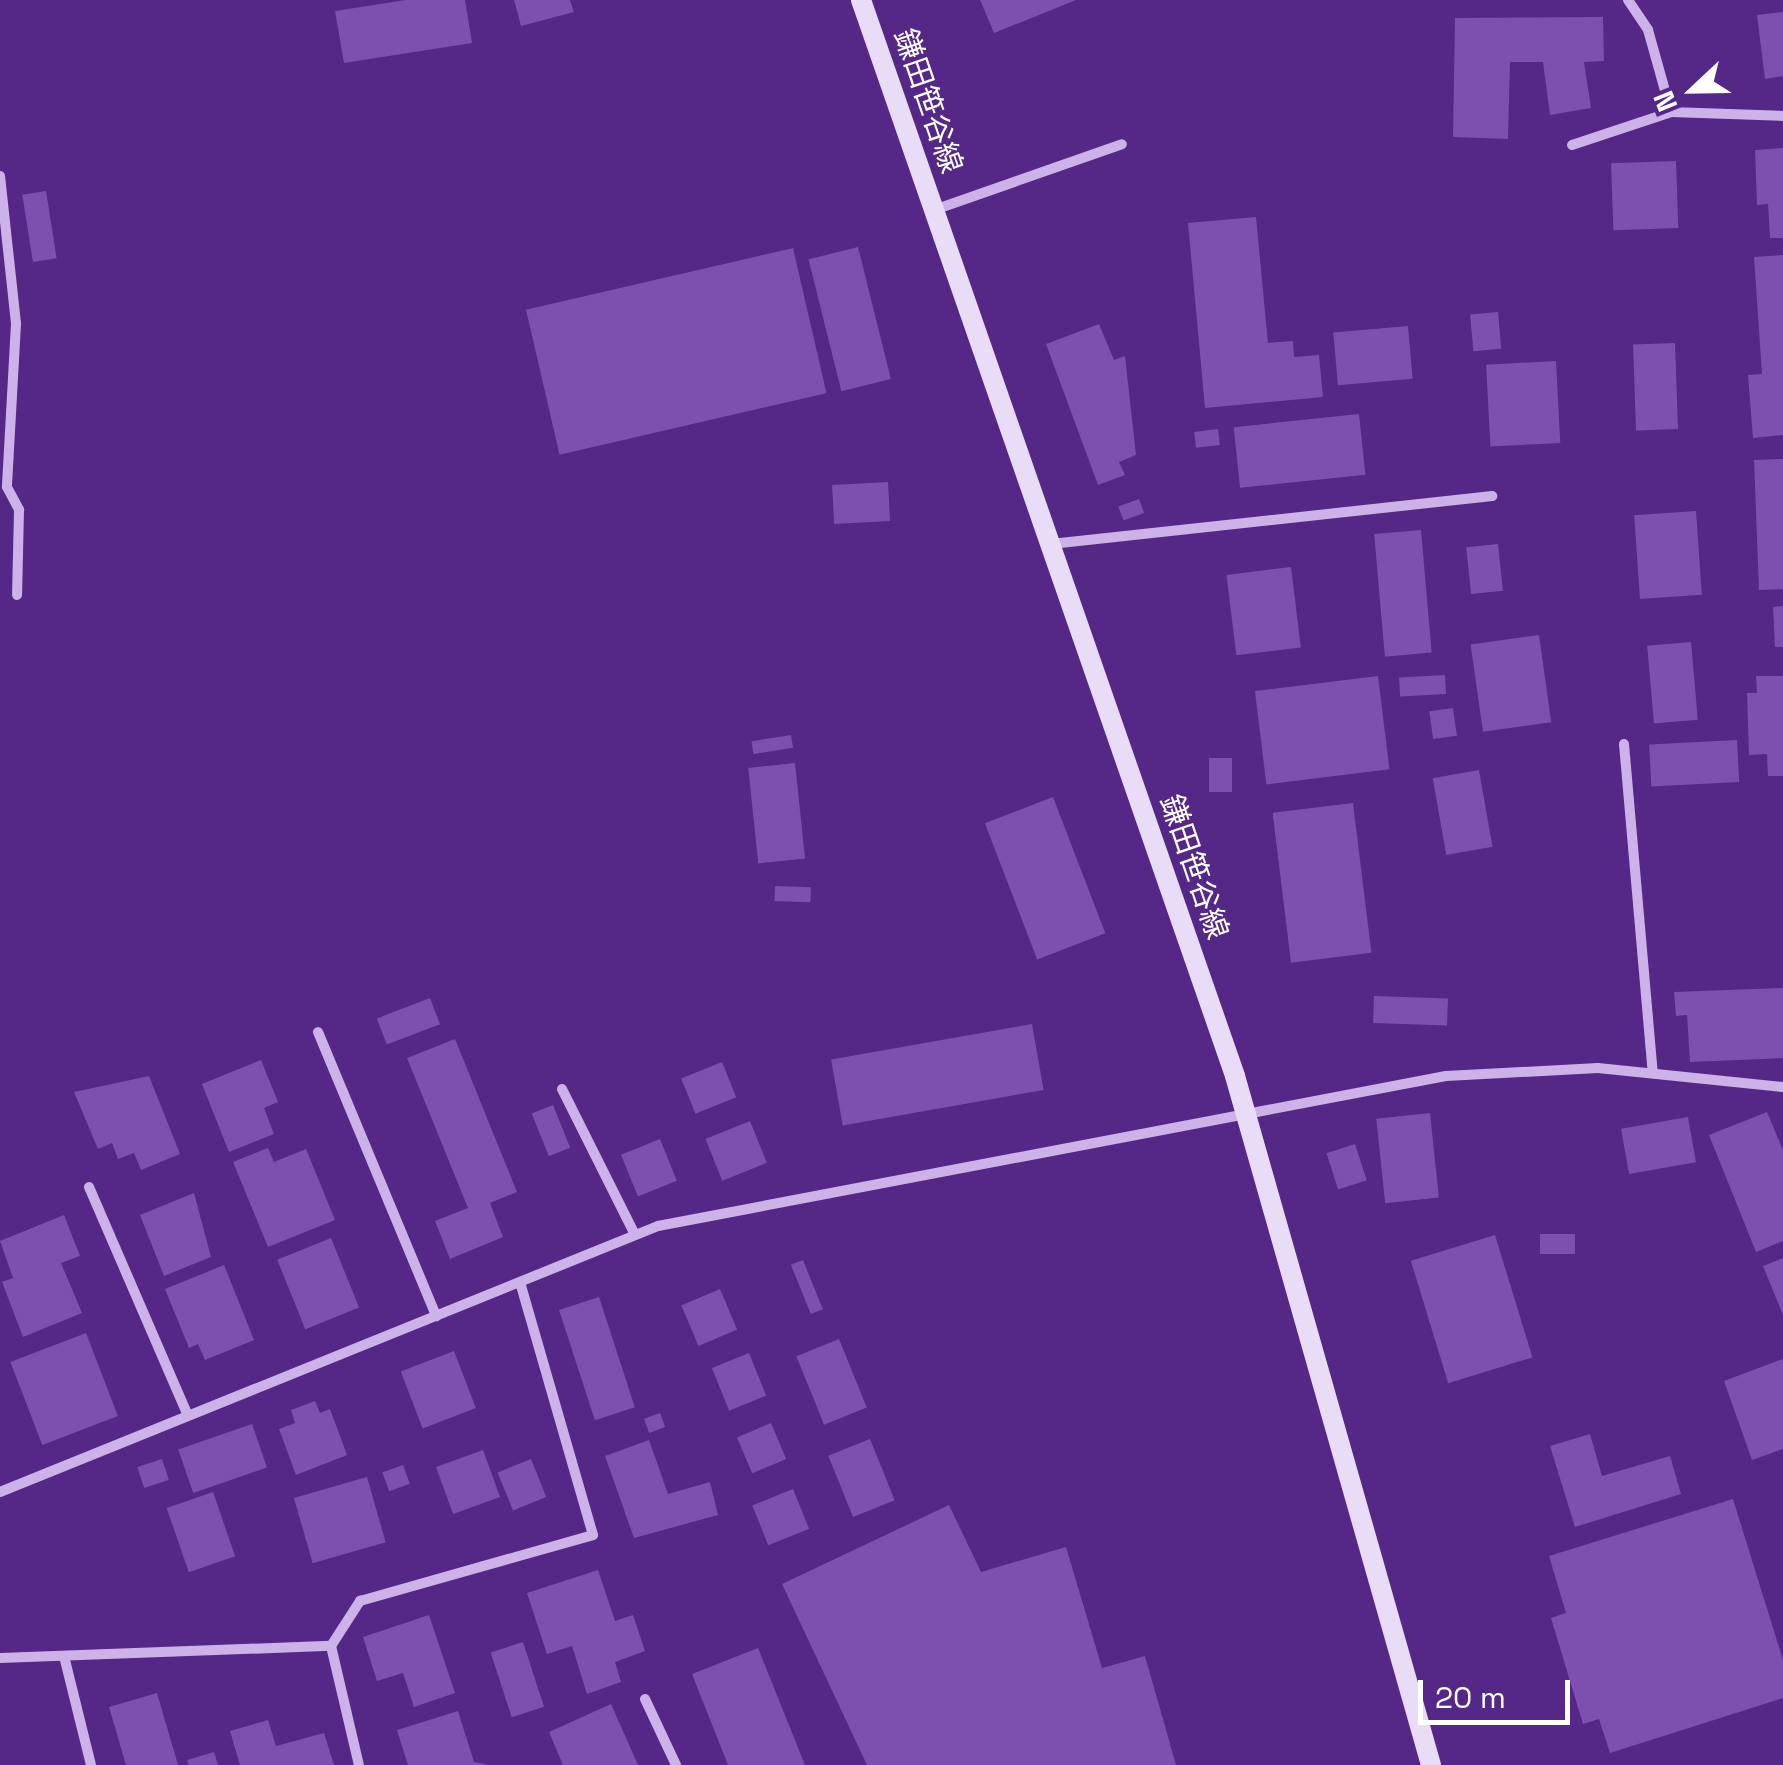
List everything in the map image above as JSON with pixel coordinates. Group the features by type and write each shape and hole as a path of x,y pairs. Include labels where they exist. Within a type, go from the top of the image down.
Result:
{"street":[{"name":"鎌田笹谷線","path":"861,0 1245,1114 1430,1765"},
{"path":"1628,0 1648,30 1671,112"},
{"path":"1572,145 1671,112 1783,116"},
{"path":"934,210 1122,144"},
{"path":"0,176 16,324 8,487 18,510 17,595"},
{"path":"1050,544 1492,496"},
{"path":"1624,744 1653,1074"},
{"path":"318,1032 436,1316"},
{"path":"0,1492 635,1235 1446,1076 1653,1074 1783,1087"},
{"path":"562,1090 635,1235"},
{"path":"89,1188 188,1416"},
{"path":"359,1765 330,1646 360,1600 592,1535 520,1282"},
{"path":"0,1658 330,1646"},
{"path":"64,1656 91,1765"},
{"path":"645,1698 676,1765"}],"building":[{"path":"406,0 465,0 472,43 344,63 335,11"},
{"path":"514,0 570,0 574,12 521,26"},
{"path":"980,0 1076,0 994,33"},
{"path":"1783,12 1783,76 1765,79 1757,15"},
{"path":"1603,17 1604,61 1584,62 1591,108 1550,115 1543,62 1510,62 1508,139 1453,137 1455,18"},
{"path":"1783,148 1783,238 1770,238 1768,204 1757,205 1755,150"},
{"path":"1676,161 1678,228 1613,230 1611,163"},
{"path":"46,191 57,258 33,262 22,195"},
{"path":"1256,217 1268,343 1293,341 1294,357 1319,355 1323,397 1205,408 1188,223"},
{"path":"858,247 891,379 841,391 809,259"},
{"path":"793,248 827,393 560,455 526,310"},
{"path":"1783,255 1783,435 1753,438 1748,375 1762,374 1754,257"},
{"path":"1498,312 1501,349 1473,351 1470,314"},
{"path":"1099,324 1114,360 1125,356 1136,455 1119,462 1125,475 1098,485 1046,344"},
{"path":"1408,326 1413,379 1338,385 1333,333"},
{"path":"1675,343 1678,429 1636,430 1633,344"},
{"path":"1556,361 1560,443 1490,447 1486,365"},
{"path":"1359,414 1365,475 1240,488 1234,427"},
{"path":"1218,429 1220,445 1196,448 1194,432"},
{"path":"1783,459 1783,589 1759,590 1754,460"},
{"path":"888,482 890,521 834,524 832,485"},
{"path":"1139,499 1144,513 1123,521 1118,507"},
{"path":"1696,511 1702,595 1640,599 1634,515"},
{"path":"1421,530 1432,653 1385,657 1374,534"},
{"path":"1498,544 1503,591 1471,594 1466,547"},
{"path":"1291,567 1301,647 1236,655 1226,575"},
{"path":"1783,606 1783,647 1775,647 1773,607"},
{"path":"1539,635 1551,722 1483,732 1471,645"},
{"path":"1691,642 1698,720 1654,724 1647,646"},
{"path":"1445,675 1446,694 1400,696 1399,677"},
{"path":"1378,676 1389,769 1266,784 1255,691"},
{"path":"1756,676 1783,676 1783,776 1768,776 1767,754 1749,755 1747,693 1757,693"},
{"path":"1453,708 1457,736 1433,739 1429,711"},
{"path":"791,735 793,748 754,754 751,741"},
{"path":"1737,740 1739,782 1651,787 1649,745"},
{"path":"1209,758 1232,758 1232,792 1209,792"},
{"path":"795,763 805,858 758,863 748,768"},
{"path":"1479,770 1493,847 1446,855 1433,778"},
{"path":"1053,797 1105,933 1037,959 985,823"},
{"path":"1353,803 1371,953 1291,963 1273,813"},
{"path":"775,886 811,887 810,902 774,901"},
{"path":"1783,988 1783,1058 1690,1062 1687,1015 1676,1016 1674,992"},
{"path":"1374,996 1448,999 1447,1026 1373,1023"},
{"path":"430,998 440,1024 387,1045 377,1018"},
{"path":"1032,1024 1044,1090 843,1125 831,1059"},
{"path":"455,1039 517,1192 490,1203 503,1237 450,1259 435,1221 468,1208 407,1058"},
{"path":"261,1060 278,1102 264,1108 274,1134 229,1152 202,1084"},
{"path":"722,1062 736,1097 695,1114 681,1078"},
{"path":"149,1076 180,1154 141,1170 134,1153 118,1159 112,1143 98,1149 74,1092"},
{"path":"553,1105 570,1148 549,1156 532,1114"},
{"path":"1767,1112 1783,1150 1783,1241 1756,1252 1709,1135"},
{"path":"1430,1113 1439,1198 1385,1203 1376,1119"},
{"path":"1688,1117 1696,1162 1629,1174 1621,1129"},
{"path":"750,1121 767,1163 722,1181 705,1139"},
{"path":"660,1139 677,1181 638,1196 621,1155"},
{"path":"1355,1144 1367,1180 1338,1189 1326,1153"},
{"path":"268,1148 274,1162 306,1149 335,1220 268,1247 233,1162"},
{"path":"194,1193 211,1257 164,1276 140,1215"},
{"path":"64,1215 80,1256 61,1263 82,1313 23,1337 2,1282 13,1278 0,1241"},
{"path":"1540,1234 1575,1234 1575,1254 1540,1254"},
{"path":"1495,1235 1532,1357 1448,1383 1411,1261"},
{"path":"331,1238 359,1308 305,1329 277,1260"},
{"path":"1783,1258 1783,1315 1763,1266"},
{"path":"803,1260 823,1309 811,1314 791,1265"},
{"path":"224,1265 254,1340 205,1360 198,1344 189,1348 165,1289"},
{"path":"720,1289 737,1330 699,1346 681,1305"},
{"path":"599,1297 635,1407 595,1420 559,1310"},
{"path":"86,1333 118,1416 42,1445 10,1362"},
{"path":"839,1339 867,1408 824,1425 796,1356"},
{"path":"454,1351 476,1408 423,1428 401,1371"},
{"path":"749,1353 766,1396 729,1411 712,1368"},
{"path":"1783,1359 1783,1449 1752,1460 1724,1381"},
{"path":"315,1401 320,1413 330,1409 347,1455 296,1475 279,1429 295,1423 291,1410"},
{"path":"660,1413 665,1427 649,1433 644,1419"},
{"path":"771,1423 786,1459 752,1473 737,1437"},
{"path":"252,1424 267,1467 193,1493 178,1449"},
{"path":"1590,1434 1602,1476 1670,1456 1681,1494 1575,1527 1550,1446"},
{"path":"870,1439 895,1500 853,1517 828,1456"},
{"path":"649,1440 668,1494 710,1482 718,1515 634,1538 605,1456"},
{"path":"483,1450 500,1497 453,1514 436,1467"},
{"path":"162,1459 169,1480 144,1488 137,1467"},
{"path":"531,1459 546,1497 513,1511 498,1472"},
{"path":"403,1465 410,1484 389,1491 382,1473"},
{"path":"367,1477 386,1542 313,1563 294,1498"},
{"path":"793,1489 809,1529 768,1545 752,1505"},
{"path":"213,1492 235,1556 189,1572 167,1508"},
{"path":"1733,1499 1783,1660 1783,1698 1610,1753 1599,1719 1583,1724 1551,1618 1566,1613 1549,1556"},
{"path":"949,1505 981,1572 1066,1547 1102,1668 1145,1656 1176,1765 867,1765 782,1584"},
{"path":"598,1570 615,1621 633,1615 645,1651 615,1662 621,1682 587,1694 572,1646 547,1654 527,1593"},
{"path":"429,1615 455,1693 414,1707 403,1673 377,1681 363,1637"},
{"path":"523,1642 544,1707 512,1717 491,1653"},
{"path":"758,1648 805,1765 728,1765 692,1674"},
{"path":"157,1693 178,1765 126,1765 109,1707"},
{"path":"611,1704 638,1765 563,1765 549,1732"},
{"path":"458,1711 474,1762 489,1765 408,1765 397,1730"},
{"path":"268,1720 276,1746 324,1733 334,1765 240,1765 230,1731"},
{"path":"214,1752 218,1765 189,1765 187,1760"}]}
